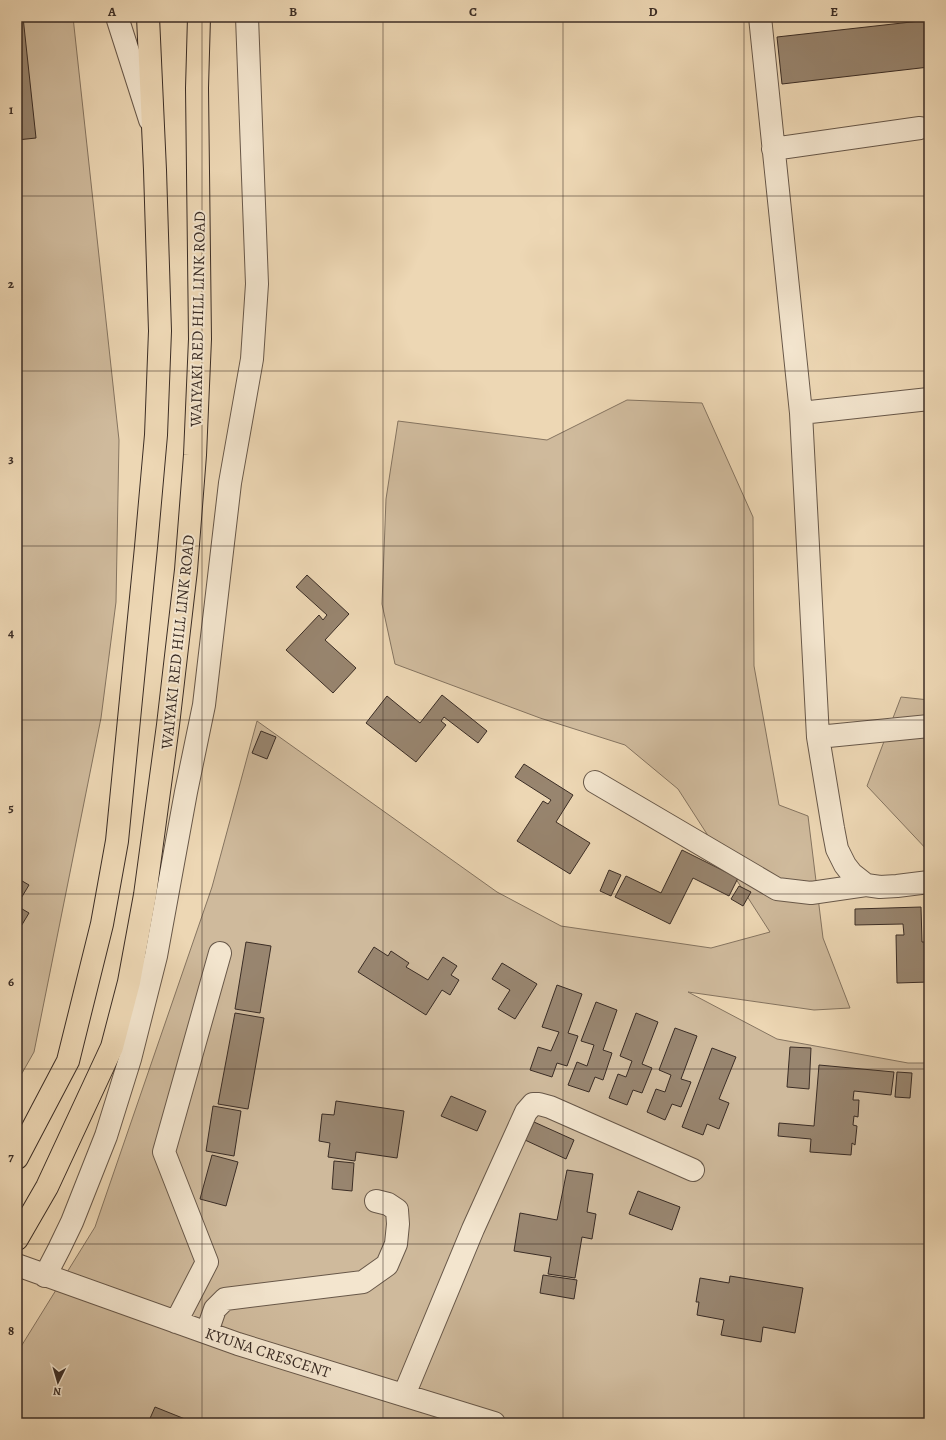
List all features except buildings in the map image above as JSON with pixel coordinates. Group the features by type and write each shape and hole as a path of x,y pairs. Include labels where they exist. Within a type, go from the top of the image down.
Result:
{"main road":[{"path":"17,1158 68,1061 102,924 117,841 156,435 160,331 148,17"},
{"name":"WAIYAKI RED HILL LINK ROAD","path":"17,1239 47,1187 112,1047 129,982 145,895 168,725 186,570 195,455 200,339 197,96 199,17"}],"street":[{"path":"117,17 153,131"},
{"path":"45,1276 72,1222 106,1136 130,1059 156,956 169,880 204,705 230,483 252,359 257,291 247,17"},
{"path":"760,17 801,413 818,737 833,828 838,849 845,865 852,874 866,885"},
{"path":"773,149 920,128"},
{"path":"801,413 929,399"},
{"path":"818,737 929,726"},
{"path":"595,782 777,889 811,893 866,885 880,887 929,882"},
{"path":"176,1322 207,1262 164,1152 220,953"},
{"path":"404,1395 473,1229 526,1112 532,1104 540,1104 550,1107 693,1170"},
{"path":"206,1332 216,1309 225,1300 363,1282 387,1265 396,1244 398,1224 397,1210 388,1204 376,1201"},
{"name":"KYUNA CRESCENT","path":"17,1265 238,1344 494,1423"}],"shaded area":[{"path":"17,17 73,17 119,440 116,602 101,718 34,1052 17,1082"},
{"path":"627,400 702,403 753,517 754,666 779,805 808,816 823,938 850,1008 814,1010 688,992 777,1039 908,1063 929,1063 929,1423 17,1423 17,1353 95,1227 212,887 257,721 497,892 561,926 711,948 770,932 678,789 625,745 540,718 395,664 382,604 386,499 398,421 547,440"},
{"path":"901,697 929,700 929,852 867,786"}]}
